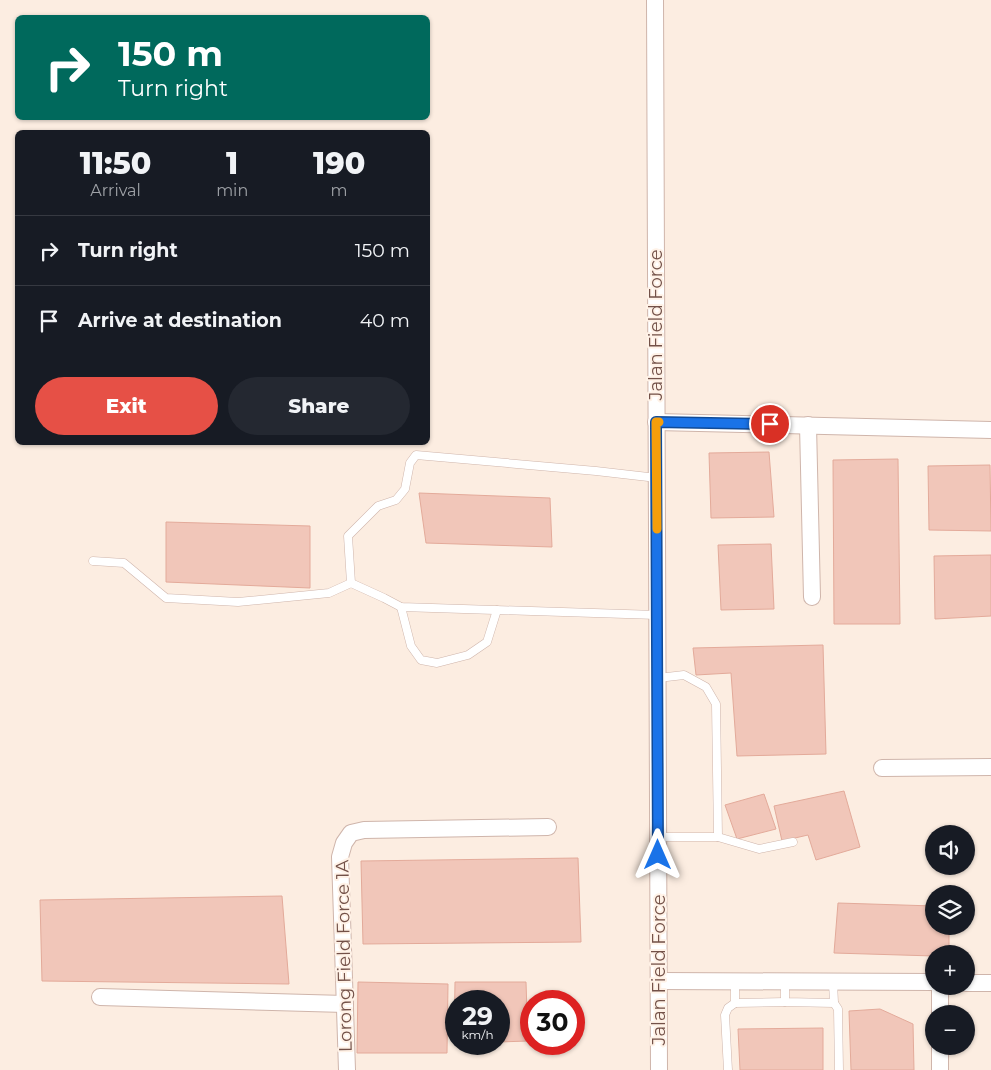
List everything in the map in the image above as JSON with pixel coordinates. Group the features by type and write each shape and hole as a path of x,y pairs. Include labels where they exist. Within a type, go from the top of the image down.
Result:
{"street":[{"name":"Jalan Field Force","path":"655,0 659,1070"},
{"path":"656,422 991,430"},
{"path":"808,425 812,597"},
{"path":"882,768 991,767"},
{"name":"Lorong Field Force 1A","path":"347,1070 340,857 344,842 351,833 364,830 548,827"},
{"path":"659,981 925,982"},
{"path":"975,982 991,983"},
{"path":"100,997 344,1004"},
{"path":"940,1055 940,1070"}],"lane":[{"path":"351,583 348,536 378,506 396,500 405,489 410,463 416,455 657,478"},
{"path":"93,561 124,563 166,598 238,602 329,593 351,583"},
{"path":"351,583 401,607 657,614"},
{"path":"401,607 411,646 421,660 437,663 468,655 487,642 498,610"},
{"path":"658,678 684,675 706,687 716,704 718,837"},
{"path":"658,837 718,837 759,850 793,842"},
{"path":"735,982 735,1003"},
{"path":"785,982 785,1002"},
{"path":"832,982 834,1003 838,1009 839,1070"},
{"path":"728,1070 726,1015 728,1008 735,1003 834,1003"}],"building":[{"path":"769,452 774,517 711,518 709,453"},
{"path":"898,459 900,624 834,624 833,460"},
{"path":"990,465 991,531 929,530 928,466"},
{"path":"419,493 550,498 552,547 426,543"},
{"path":"166,522 310,526 310,588 166,582"},
{"path":"771,544 774,609 721,610 718,545"},
{"path":"991,555 991,616 935,619 934,556"},
{"path":"823,645 826,754 737,756 731,673 696,675 693,648"},
{"path":"844,791 860,847 816,860 808,835 782,841 774,806"},
{"path":"764,794 776,829 737,839 725,805"},
{"path":"578,858 581,942 363,944 361,861"},
{"path":"282,896 289,984 42,981 40,900"},
{"path":"838,903 925,906 925,935 949,935 949,945 925,945 925,956 834,953"},
{"path":"358,982 448,984 448,990 445,990 445,1053 357,1053"},
{"path":"455,982 526,982 526,990 520,990 520,1041 510,1042 510,990 455,990"},
{"path":"880,1009 913,1024 914,1070 851,1070 849,1011"},
{"path":"823,1028 823,1070 740,1070 738,1029"}],"slow traffic":[{"path":"657,529 656,422 659,422"}],"route":[{"path":"658,855 656,422 770,424"}]}
